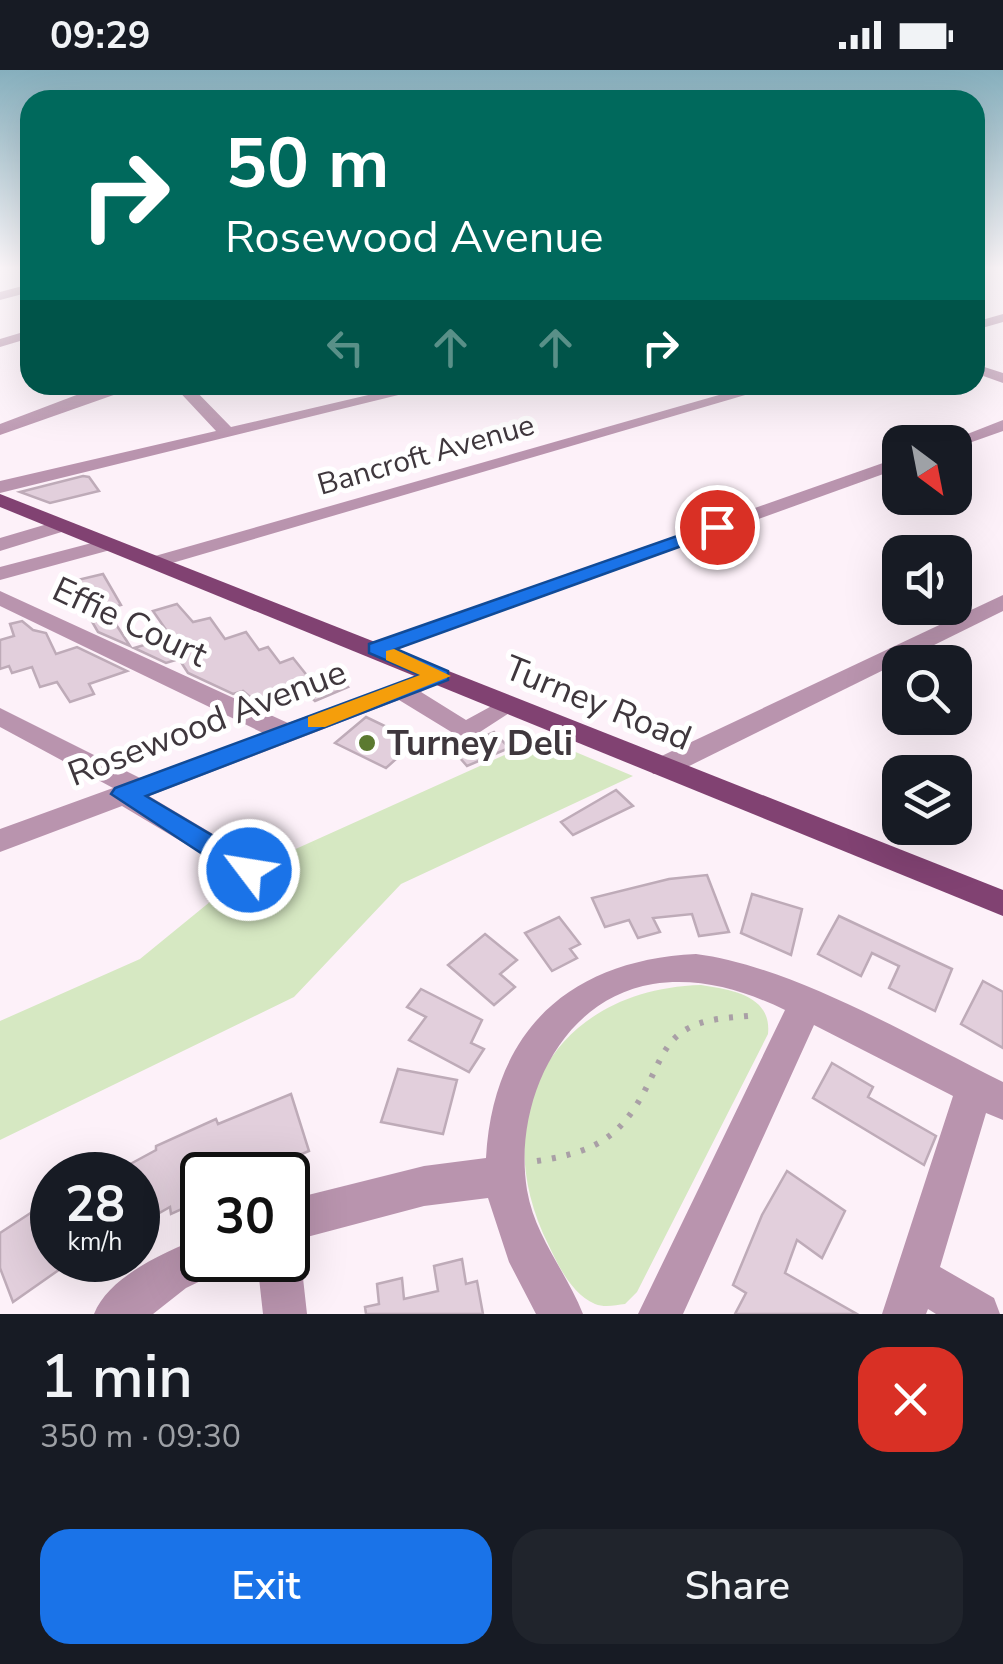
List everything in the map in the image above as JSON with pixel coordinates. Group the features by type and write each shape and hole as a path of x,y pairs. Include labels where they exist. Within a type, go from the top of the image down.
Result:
{"main road":[{"name":"Turney Road","path":"0,500 376,648 1003,904"}],"street":[{"path":"0,430 89,395"},
{"path":"191,395 227,433"},
{"path":"0,487 227,433 365,395"},
{"name":"Bancroft Avenue","path":"155,562 735,395"},
{"path":"972,436 1003,426"},
{"name":"Rosewood Avenue","path":"376,648 882,468"},
{"path":"0,544 61,526"},
{"path":"0,574 107,545"},
{"name":"Effie Court","path":"0,598 286,733"},
{"path":"663,768 1003,602"},
{"name":"Rosewood Avenue","path":"0,841 440,676"},
{"path":"401,690 466,732 510,704"},
{"path":"0,716 131,792 249,870"},
{"path":"561,1314 536,1274 519,1233 521,1169 508,1104 524,1061 562,1015 603,987 646,973 696,968 752,979 989,1094 910,1296 978,1314"},
{"path":"660,1314 806,1004"},
{"path":"310,1214 424,1186 521,1169"},
{"path":"116,1314 180,1269"},
{"path":"281,1282 285,1314"}],"path":[{"path":"521,1169 602,1146 625,1128 661,1056 688,1027 756,1016"}],"green space":[{"path":"542,738 633,776 401,884 294,997 0,1140 0,1021 140,959 249,870"},
{"path":"701,985 736,992 756,1003 768,1021 768,1034 637,1292 625,1304 595,1304 573,1287 562,1271 531,1197 524,1150 529,1106 545,1068 571,1035 606,1009 650,992"}],"building":[{"path":"89,477 99,491 50,503 20,492"},
{"path":"103,574 121,605 106,609 130,646 98,632 69,582"},
{"path":"177,604 193,622 210,618 225,639 246,632 259,650 268,647 280,663 293,658 309,678 332,670 348,687 315,701 303,690 262,707 243,691 233,694 188,673 179,659 166,663 134,648 171,637 153,611"},
{"path":"22,621 33,630 46,633 56,654 77,647 127,671 89,684 94,694 70,702 57,682 40,687 32,667 12,673 9,666 0,669 0,640 14,636 10,624"},
{"path":"366,717 416,741 386,768 335,743"},
{"path":"494,732 509,748 467,766 453,750"},
{"path":"616,790 633,806 573,835 561,822"},
{"path":"707,875 729,932 699,936 692,914 653,918 660,932 638,938 629,920 605,927 592,898 669,879"},
{"path":"752,894 802,909 791,955 741,933"},
{"path":"839,916 952,969 935,1011 889,988 899,966 872,953 861,976 818,954"},
{"path":"559,917 580,944 570,949 577,958 552,971 525,933"},
{"path":"485,934 517,960 500,974 515,987 494,1005 448,965"},
{"path":"983,981 1003,992 1003,1048 961,1024"},
{"path":"421,989 482,1020 471,1043 484,1049 469,1072 409,1040 426,1017 407,1007"},
{"path":"832,1063 873,1087 868,1097 936,1136 924,1165 813,1098"},
{"path":"398,1069 457,1080 443,1134 381,1122"},
{"path":"291,1094 309,1151 180,1152 180,1210 171,1214 170,1207 160,1213 160,1152 152,1152 156,1146 216,1119 218,1124"},
{"path":"787,1171 845,1211 822,1258 797,1240 785,1273 857,1314 735,1314 746,1293 733,1285 762,1215"},
{"path":"30,1213 30,1282 42,1282 13,1302 0,1268 0,1233"},
{"path":"462,1259 466,1284 477,1281 483,1314 366,1314 365,1307 379,1304 377,1284 402,1278 404,1299 438,1291 434,1266"}],"slow traffic":[{"path":"316,722 440,676 394,656"}],"place":[{"name":"Turney Deli","path":"367,743"}],"route":[{"path":"249,870 124,794 440,676 376,648 717,527"}]}
